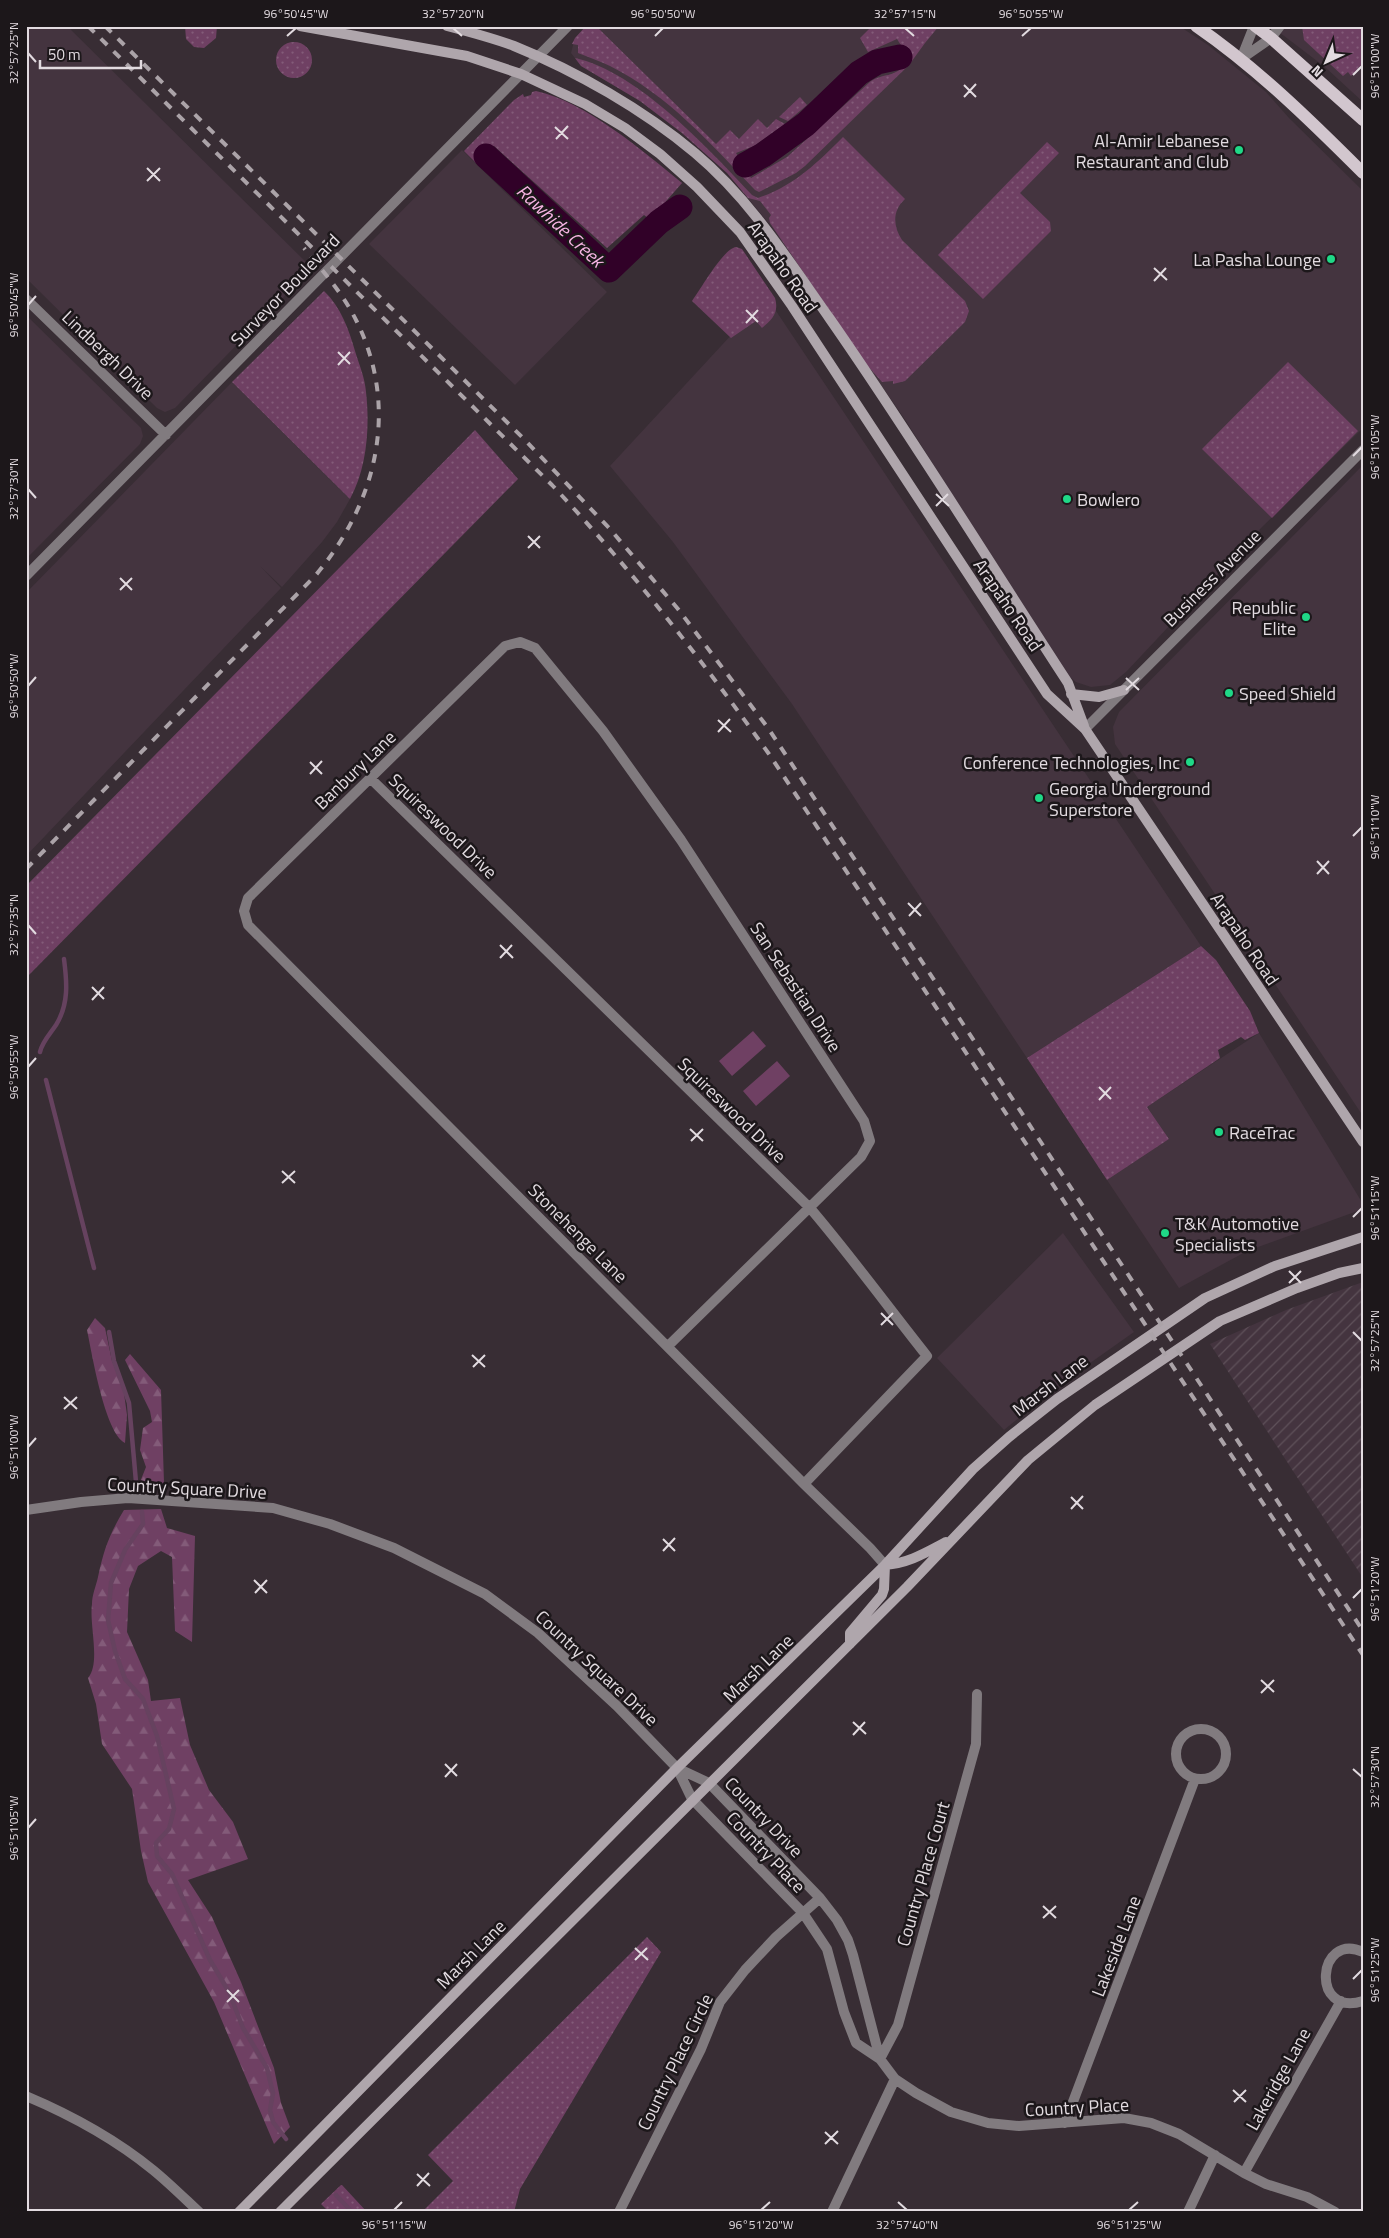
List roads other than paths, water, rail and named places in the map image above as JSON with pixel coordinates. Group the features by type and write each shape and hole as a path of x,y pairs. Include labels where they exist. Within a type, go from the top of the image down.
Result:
{"main road":[{"name":"Arapaho Road","path":"300,26 467,56 521,74 585,104 625,128 660,154 697,187 740,232 792,306 1048,694 1085,729"},
{"name":"Arapaho Road","path":"447,26 505,43 538,56 600,89 645,116 695,152 738,194 775,241 895,412 1068,683 1085,729 1363,1142"},
{"path":"1196,26 1241,60 1315,125 1363,173"},
{"path":"1254,26 1271,38 1363,120"},
{"path":"1071,694 1099,697 1124,690"},
{"name":"Marsh Lane","path":"239,2212 677,1768 885,1565 973,1469 1009,1437 1057,1399 1119,1355 1205,1298 1274,1266 1363,1237"},
{"path":"280,2212 692,1799 850,1644 1028,1460 1095,1406 1220,1321 1297,1288 1339,1273 1363,1268"},
{"path":"850,1644 850,1633 882,1595 885,1565 903,1563 914,1559 955,1537"}],"street":[{"name":"Surveyor Boulevard","path":"26,576 568,26"},
{"path":"1241,60 1254,26"},
{"path":"1241,60 1271,38 1280,26"},
{"name":"Lindbergh Drive","path":"26,298 166,435"},
{"name":"Business Avenue","path":"1085,729 1363,450"},
{"name":"San Sebastian Drive","path":"505,646 520,642 535,648 604,731 681,840 864,1121 870,1141 861,1157 668,1346"},
{"name":"Banbury Lane","path":"248,925 244,911 248,898 505,646"},
{"name":"Squireswood Drive","path":"370,778 810,1208 844,1248 869,1284 927,1356 804,1484"},
{"name":"Stonehenge Lane","path":"248,925 885,1565"},
{"name":"Country Square Drive","path":"26,1510 81,1502 128,1498 273,1508 330,1524 394,1548 485,1594 526,1623 574,1664 677,1768 692,1799"},
{"name":"Country Place Court","path":"880,2059 898,2025 976,1744 977,1694"},
{"path":"1200,1729 1214,1732 1224,1743 1227,1757 1222,1770 1210,1778 1195,1779 1183,1772 1176,1759 1178,1745 1187,1734 1200,1729"},
{"name":"Country Drive","path":"677,1768 709,1783 820,1898"},
{"name":"Lakeside Lane","path":"1065,2123 1195,1779"},
{"name":"Country Place","path":"692,1799 803,1913 827,1949 844,2012 856,2043 880,2059 895,2079 916,2093 951,2112 975,2120 1019,2126 1124,2118 1151,2123 1179,2134 1266,2184 1308,2197 1334,2212"},
{"name":"Country Place","path":"820,1898 837,1920 848,1940 880,2059"},
{"name":"Country Place Circle","path":"619,2212 701,2049 720,2002 745,1970 820,1898"},
{"path":"1363,1952 1357,1949 1344,1950 1332,1956 1325,1968 1324,1981 1330,1993 1340,2002 1354,2004 1363,2001"},
{"name":"Lakeridge Lane","path":"1244,2173 1340,2002"},
{"path":"832,2212 895,2079"},
{"path":"26,2096 60,2111 127,2151 153,2170 199,2212"},
{"path":"1188,2212 1215,2155"}],"waterway":[{"name":"Rawhide Creek","path":"745,165 763,155 806,124 859,73 877,62 900,57"},
{"name":"Rawhide Creek","path":"486,156 609,270 659,222 680,207"},
{"path":"40,1052 44,1041 56,1025 63,1009 66,993 64,959"},
{"path":"46,1080 94,1268"},
{"path":"109,1332 114,1361 129,1403 136,1482"},
{"path":"142,1512 143,1524 125,1550 111,1583 108,1620 115,1651 125,1679 143,1699 157,1736 174,1809 169,1829 156,1843 157,1856 172,1874 210,1960 229,1992 243,2028 267,2068 273,2093 270,2110 273,2122 286,2139"},
{"path":"336,2195 352,2212"}],"railway":[{"path":"88,26 552,485 610,549 692,650 769,754 1363,1655"},
{"path":"105,26 522,437 610,529 678,609 768,728 1363,1631"},
{"path":"26,869 315,576 336,548 353,518 366,487 375,455 379,422 377,389 370,355 352,312 326,274 304,248"}],"place":[{"name":"Al-Amir Lebanese Restaurant and Club","path":"1239,150"},
{"name":"La Pasha Lounge","path":"1331,259"},
{"name":"Bowlero","path":"1067,499"},
{"name":"Republic Elite","path":"1306,617"},
{"name":"Speed Shield","path":"1229,693"},
{"name":"Conference Technologies, Inc","path":"1190,762"},
{"name":"Georgia Underground Superstore","path":"1039,798"},
{"name":"RaceTrac","path":"1219,1132"},
{"name":"T&K Automotive Specialists","path":"1165,1233"}]}
